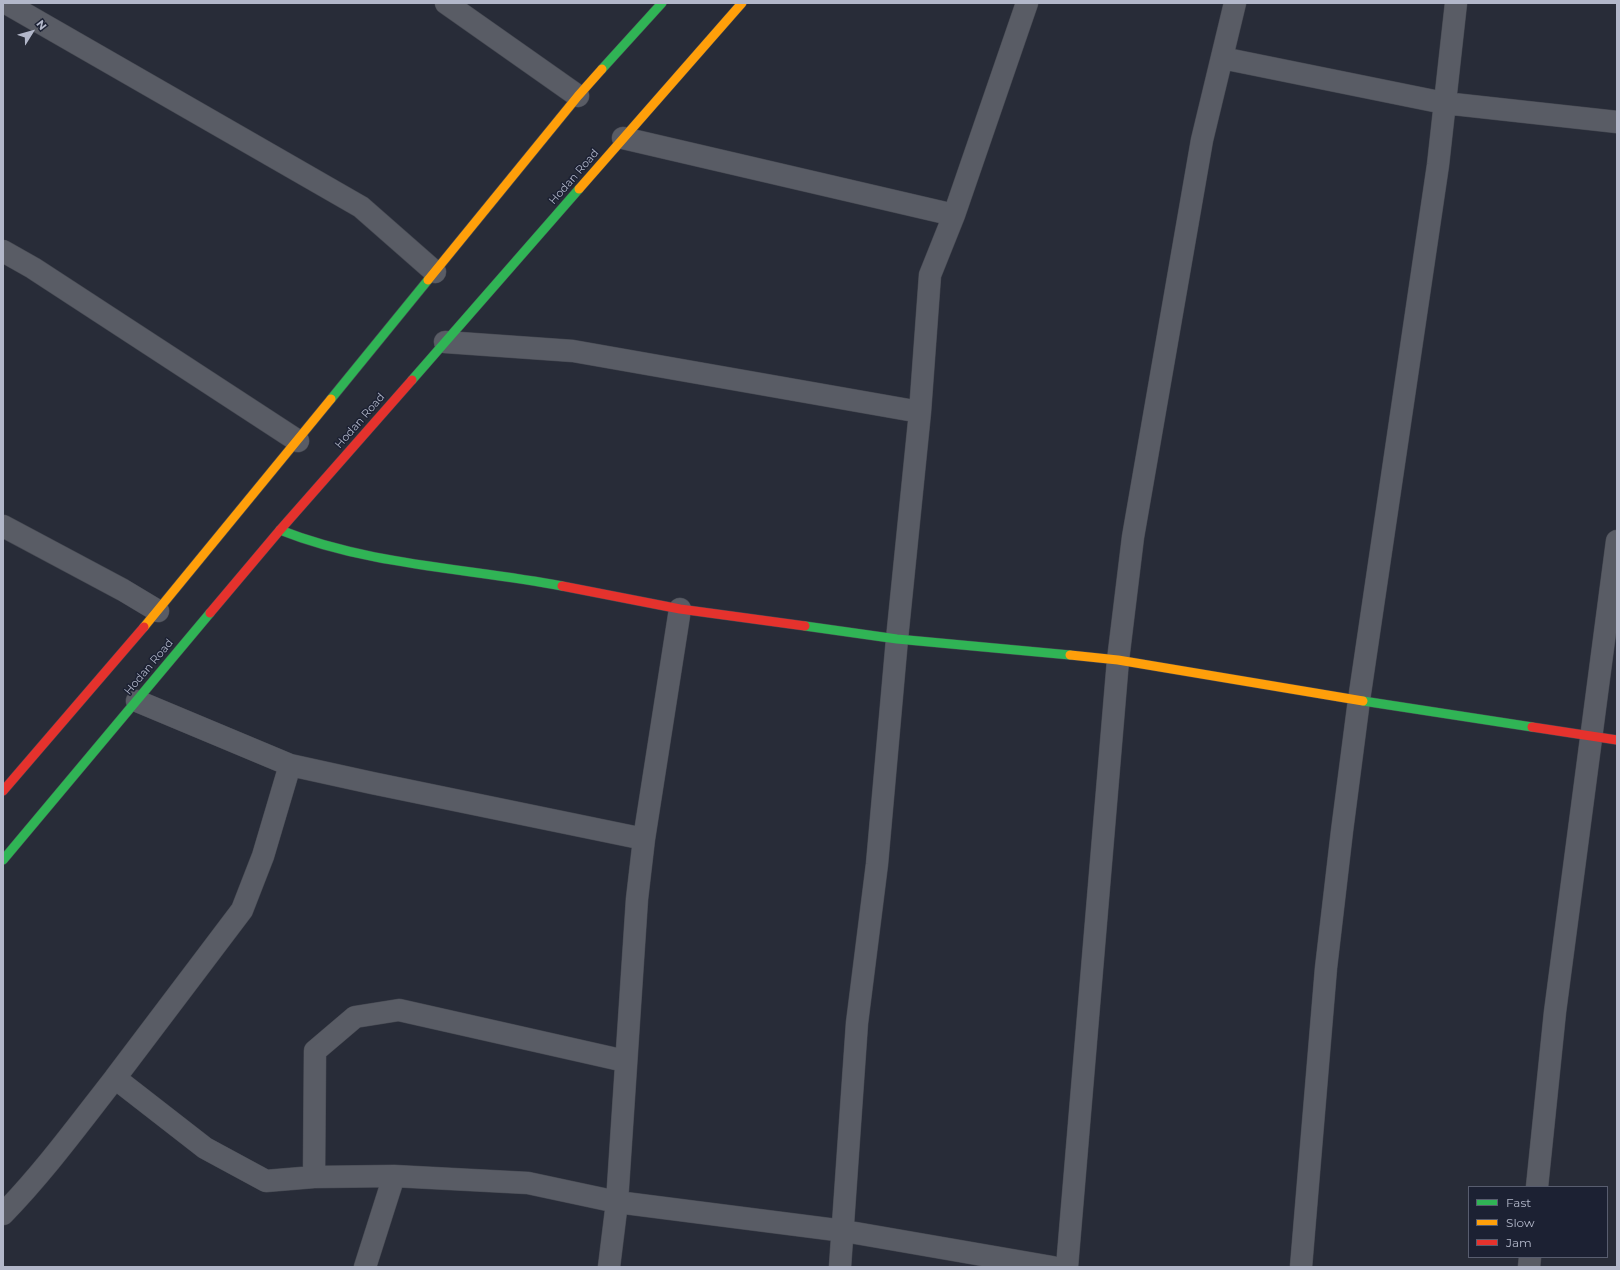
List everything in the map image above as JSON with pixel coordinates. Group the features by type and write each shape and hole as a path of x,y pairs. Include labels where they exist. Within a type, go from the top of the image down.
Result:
{"main road":[{"path":"5,786 158,611 578,96 662,3"},
{"name":"Hodan Road","path":"3,860 280,530 742,3"},
{"path":"280,530 308,541 366,556 428,567 530,580 680,609 897,639 1118,660 1591,738 1617,740"}],"street":[{"path":"6,3 361,207 435,272"},
{"path":"446,3 578,96"},
{"path":"840,1267 844,1231 857,1023 877,864 897,639 920,412 930,275 954,215 1027,3"},
{"path":"1067,1267 1118,660 1133,537 1171,308 1202,140 1235,3"},
{"path":"1301,1267 1326,968 1359,700 1437,173 1456,3"},
{"path":"1222,58 1444,102 1617,122"},
{"path":"623,138 954,215"},
{"path":"3,251 34,268 298,441"},
{"path":"445,342 573,351 920,412"},
{"path":"3,526 123,590 158,611"},
{"path":"1536,1186 1555,1012 1617,541"},
{"path":"609,1267 617,1202 625,1061 637,899 644,839 680,609"},
{"path":"137,701 290,765 644,839"},
{"path":"3,1214 59,1150 242,910 263,856 290,765"},
{"path":"314,1177 314,1051 355,1017 400,1010 625,1061"},
{"path":"115,1078 205,1148 266,1181 314,1177 394,1176 528,1183 617,1202 844,1231 1052,1267"},
{"path":"365,1267 394,1176"}],"traffic: fast":[{"path":"602,69 662,3"},
{"path":"412,380 579,189"},
{"path":"331,399 428,280"},
{"path":"280,530 314,542 384,559 562,586"},
{"path":"3,860 210,613"},
{"path":"805,626 897,639 1070,655"},
{"path":"1363,701 1532,727"}],"traffic: slow":[{"path":"579,189 742,3"},
{"path":"428,280 578,96 602,69"},
{"path":"144,627 331,399"},
{"path":"1070,655 1118,660 1363,701"}],"traffic: jam":[{"path":"210,613 280,530 412,380"},
{"path":"562,586 680,609 805,626"},
{"path":"3,791 144,627"},
{"path":"1532,727 1617,740"}]}
